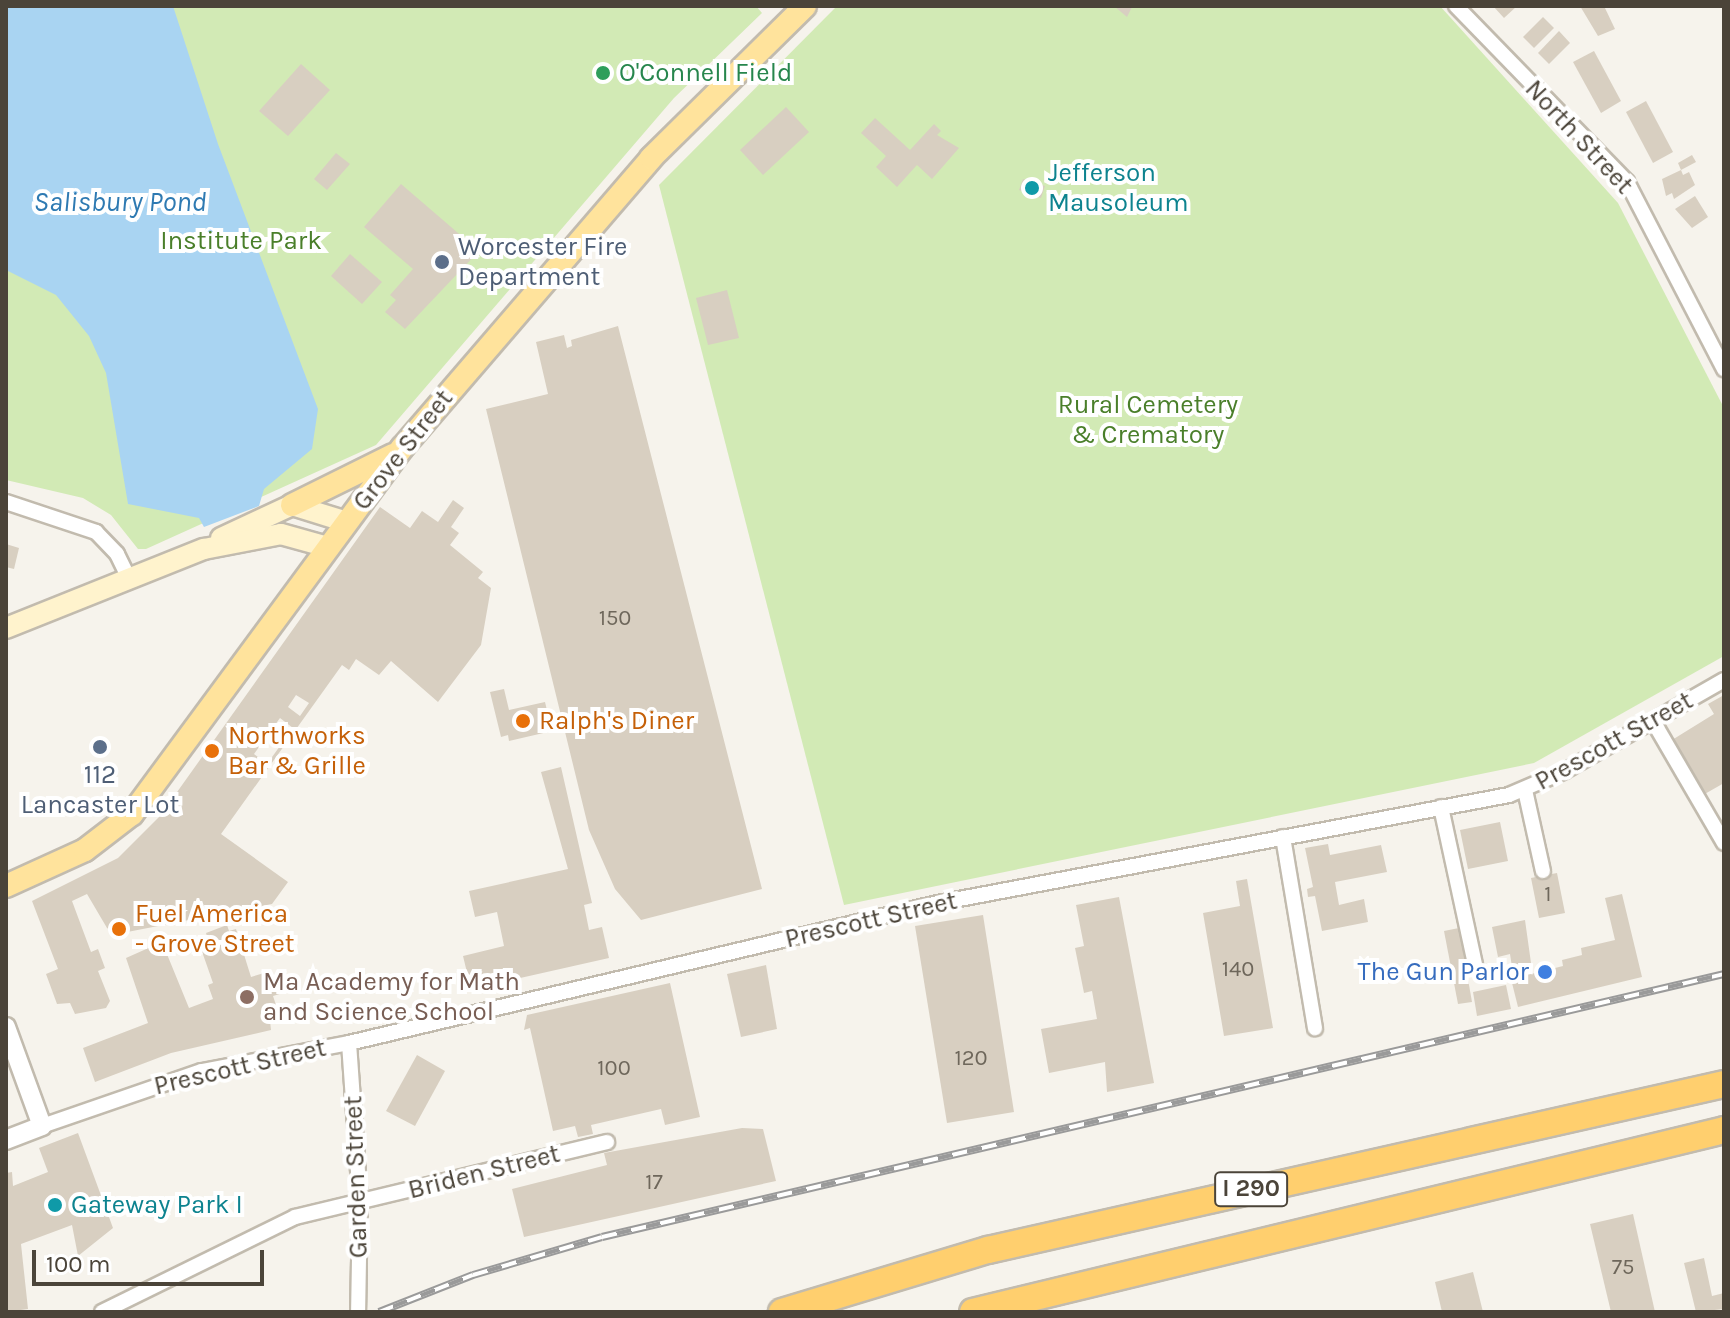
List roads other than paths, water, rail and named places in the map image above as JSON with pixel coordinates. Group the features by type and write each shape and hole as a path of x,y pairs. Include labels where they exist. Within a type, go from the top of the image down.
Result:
{"highway":[{"name":"I 290","path":"782,1312 988,1250 1724,1084"},
{"name":"I 290","path":"973,1312 1724,1130"}],"main road":[{"name":"Grove Street","path":"6,886 85,850 132,814 398,452 667,140 805,6"},
{"path":"6,628 204,549 398,452"},
{"path":"292,505 347,522"},
{"path":"204,549 281,534 328,547"}],"street":[{"name":"North Street","path":"1456,6 1627,182 1724,369"},
{"path":"6,502 96,532 117,554 129,579"},
{"name":"Prescott Street","path":"6,1140 202,1071 349,1043 938,903 1525,790 1724,680"},
{"path":"1653,721 1724,843"},
{"path":"1525,790 1543,871"},
{"path":"1441,807 1475,964"},
{"path":"1283,837 1315,1028"},
{"path":"6,1027 42,1126"},
{"name":"Garden Street","path":"349,1043 360,1202 358,1312"},
{"name":"Briden Street","path":"102,1312 269,1226 607,1142"}],"water":[{"name":"Salisbury Pond","path":"6,6 173,6 218,144 318,409 312,449 264,489 259,506 204,527 199,518 128,504 106,373 89,336 56,295 6,270"}],"railway":[{"path":"379,1312 473,1275 602,1237 1724,974"}],"place":[{"name":"O'Connell Field","path":"603,73"},
{"name":"Jefferson Mausoleum","path":"1032,188"},
{"name":"Worcester Fire Department","path":"442,262"},
{"name":"Ralph's Diner","path":"523,721"},
{"name":"112 Lancaster Lot","path":"100,747"},
{"name":"Northworks Bar & Grille","path":"212,751"},
{"name":"Fuel America - Grove Street","path":"119,929"},
{"name":"The Gun Parlor","path":"1545,972"},
{"name":"Ma Academy for Math and Science School","path":"247,997"},
{"name":"Gateway Park I","path":"55,1205"}],"park label":[{"name":"Institute Park","path":"241,241"},
{"name":"Rural Cemetery & Crematory","path":"1148,420"}]}
